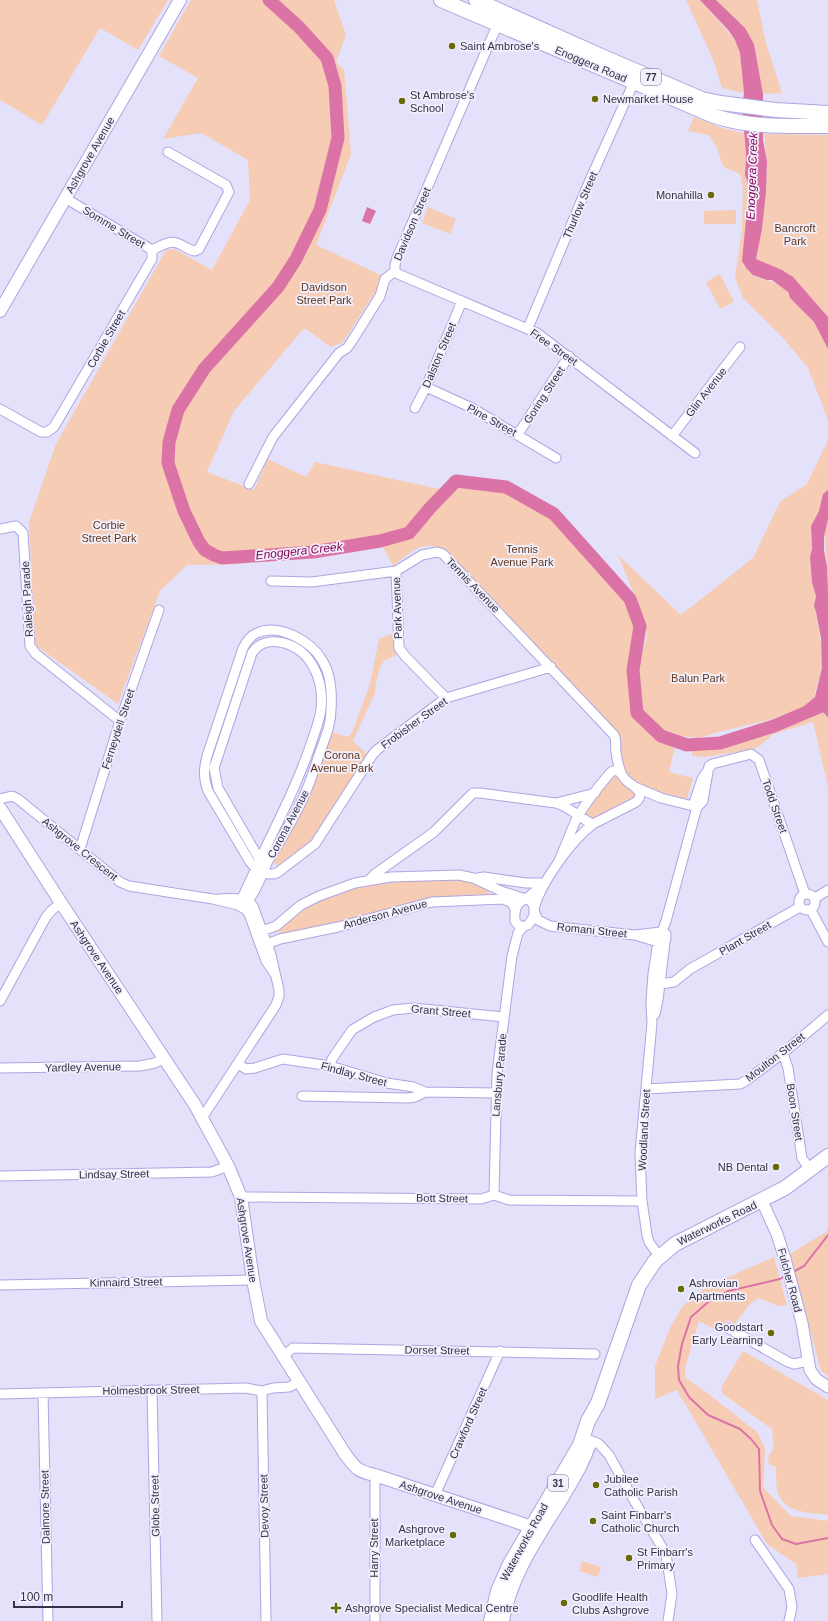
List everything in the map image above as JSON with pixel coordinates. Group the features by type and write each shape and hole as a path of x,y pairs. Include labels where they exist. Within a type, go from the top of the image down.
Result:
{"main road":[{"name":"Ashgrove Avenue","path":"0,311 180,0"},
{"name":"Enoggera Road","path":"441,0 718,118 746,124 778,126 828,126"},
{"name":"Enoggera Road","path":"480,1 676,89 702,99 776,110 828,113"},
{"name":"Ashgrove Avenue","path":"0,808 164,1058 202,1118 228,1166 241,1197 253,1280 261,1321 345,1454 357,1469 362,1472 536,1528"},
{"name":"Waterworks Road","path":"491,1621 495,1601 503,1578 536,1528 574,1476 585,1456 586,1439 595,1424 598,1403 639,1285 648,1270 659,1256 669,1248 786,1188 828,1156"},
{"name":"Waterworks Road","path":"502,1621 506,1601 512,1584 536,1528"}],"street":[{"path":"480,1 489,13 495,16 498,24 512,16"},
{"name":"Davidson Street","path":"249,484 273,437 340,353 347,348 380,296 386,279 395,271 394,265 498,24"},
{"name":"Thurlow Street","path":"528,328 584,193 634,82"},
{"name":"Somme Street","path":"66,198 152,250 171,242 176,242 195,251 199,249 229,192 226,185 178,153 168,152"},
{"name":"Corbie Street","path":"0,409 41,432 47,432 54,427 152,259 152,250"},
{"name":"Free Street","path":"395,271 398,274 528,328 569,356 695,453"},
{"name":"Dalston Street","path":"415,408 426,387 462,301"},
{"name":"Glin Avenue","path":"672,436 740,347"},
{"name":"Goring Street","path":"518,434 569,356"},
{"name":"Pine Street","path":"426,387 472,408 556,458"},
{"name":"Raleigh Parade","path":"0,529 16,526 23,533 30,646 36,654 120,720"},
{"name":"Tennis Avenue","path":"271,581 312,582 396,570 422,555 436,552 444,554 614,735 622,775"},
{"name":"Park Avenue","path":"396,570 399,648 446,698"},
{"name":"Ferneydell Street","path":"80,848 120,720 158,610"},
{"name":"Corona Avenue","path":"244,903 259,870 290,824 311,780 331,717 332,705 330,685 325,666 310,644 289,634 278,631 258,632 247,640 245,658 214,768 218,788 260,859"},
{"name":"Corona Avenue","path":"259,870 248,858 208,791 205,780 205,765 208,753 245,658 265,642 284,643 295,648 308,657 313,664 322,696 321,709 298,780 260,859"},
{"name":"Frobisher Street","path":"259,870 274,874 312,846 378,749 446,698 551,667"},
{"path":"545,883 520,903 515,912 516,924 519,927 523,927 531,921 534,909 545,883 559,861 578,816 608,774 616,751"},
{"name":"Todd Street","path":"713,764 751,754 759,760 805,894"},
{"name":"Woodland Street","path":"659,1256 648,1239 642,1201 640,1153 652,1023 657,1004 661,938 695,806 703,801 713,764"},
{"path":"608,774 614,771 618,772 634,786 640,794 636,802"},
{"path":"634,786 661,798 695,806"},
{"path":"368,881 375,874 434,832 473,793 556,803 566,807 578,816 593,824"},
{"path":"556,803 595,793"},
{"name":"Ashgrove Crescent","path":"0,799 12,796 18,799 80,848 117,880 124,884 213,899 231,898 244,903"},
{"path":"559,861 593,824 646,798 661,798"},
{"path":"259,870 260,859"},
{"path":"391,877 387,874 387,871 395,860"},
{"path":"259,932 272,928 280,923 309,900 350,884 391,877 455,874 475,879 531,901 534,909"},
{"path":"475,879 484,877 526,883 545,883"},
{"path":"489,900 495,894 493,887"},
{"path":"815,898 828,890"},
{"path":"811,910 805,910 800,906 800,899 805,894 810,894 815,898"},
{"path":"811,910 815,904 815,898"},
{"name":"Anderson Avenue","path":"264,945 283,938 338,927 432,902 508,900 513,904 515,912"},
{"path":"0,1000 46,917 61,903"},
{"path":"202,1118 278,1000 279,990 274,973 266,961 264,945 244,903"},
{"name":"Plant Street","path":"658,981 690,970 800,906"},
{"name":"Romani Street","path":"534,909 538,920 550,926"},
{"path":"811,910 828,942"},
{"name":"Lansbury Parade","path":"494,1195 496,1093 512,956 515,912"},
{"path":"280,923 277,932 279,936 283,938"},
{"name":"Romani Street","path":"523,927 538,928 550,926 661,938"},
{"name":"Lansbury Parade","path":"512,956 518,934 523,927"},
{"name":"Grant Street","path":"330,1066 332,1059 352,1030 374,1017 393,1010 413,1008 504,1017"},
{"name":"Moulton Street","path":"646,1089 740,1084 782,1053 828,1015"},
{"name":"Boon Street","path":"782,1053 788,1068 802,1158 810,1170"},
{"name":"Yardley Avenue","path":"0,1068 140,1066 155,1063 164,1058"},
{"name":"Findlay Street","path":"238,1064 246,1069 283,1059 330,1066 384,1082 413,1087 425,1092 496,1093"},
{"name":"Findlay Street","path":"302,1096 408,1098 415,1097 425,1092"},
{"name":"Lindsay Street","path":"0,1176 212,1172 228,1166"},
{"name":"Bott Street","path":"241,1197 481,1199 494,1195 509,1200 642,1201"},
{"name":"Fulcher Road","path":"762,1201 776,1230 785,1259 797,1305 808,1361 814,1376 828,1386"},
{"name":"Kinnaird Street","path":"0,1285 253,1280"},
{"path":"728,1328 785,1361 794,1364 808,1361"},
{"name":"Dorset Street","path":"282,1356 293,1348 595,1354"},
{"name":"Crawford Street","path":"435,1495 500,1351"},
{"name":"Holmesbrook Street","path":"0,1394 244,1388 262,1391 273,1388 289,1387 299,1382"},
{"name":"Globe Street","path":"152,1390 156,1621"},
{"name":"Devoy Street","path":"262,1391 266,1621"},
{"name":"Dalmore Street","path":"43,1393 48,1621"},
{"path":"586,1439 601,1445 609,1455 666,1554 672,1594 668,1621"},
{"name":"Harry Street","path":"375,1475 375,1621"},
{"path":"755,1540 789,1589 792,1607 789,1621"}],"green space":[{"path":"0,0 168,0 138,50 100,28 42,125 0,100"},
{"name":"Corbie Street Park","path":"191,0 334,0 346,35 336,62 344,70 351,154 316,245 385,277 343,342 331,347 304,328 234,411 207,472 254,490 268,459 306,477 315,462 439,489 404,532 317,547 257,550 242,564 187,565 160,591 118,704 35,645 29,522 56,444 166,250 174,249 212,270 250,200 248,160 201,133 163,139 198,78 159,56"},
{"path":"686,0 700,0 735,40 740,53 744,93 722,88 714,62"},
{"path":"716,0 757,0 766,43 782,93 763,94 754,44"},
{"path":"694,117 722,128 744,133 746,154 745,175 752,195 746,220 743,265 757,277 783,287 789,296 814,322 828,349 828,420 808,368 783,338 743,298 735,278 742,228 743,187 741,177 738,173 723,166 716,146 709,135 688,131"},
{"name":"Bancroft Park","path":"764,134 828,135 828,317 790,275 756,259 762,229 766,192 767,161"},
{"path":"428,207 456,219 450,234 422,223"},
{"path":"736,210 736,224 704,224 704,211"},
{"path":"720,274 734,302 720,309 706,282"},
{"name":"Balun Park","path":"828,440 828,490 824,493 811,531 812,549 810,557 812,583 816,596 814,606 823,658 822,668 813,700 807,706 769,720 699,738 681,736 662,729 650,722 641,709 639,666 647,635 645,620 618,555 681,615 753,558 780,502 807,484"},
{"name":"Tennis Avenue Park","path":"456,481 506,487 554,514 630,599 640,626 633,670 637,713 661,736 687,745 675,747 669,772 693,778 687,799 658,791 638,783 630,777 624,769 621,760 620,735 447,551 438,547 424,546 412,551 393,566 380,541 409,533"},
{"path":"828,519 828,593 825,531"},
{"name":"Corona Avenue Park","path":"394,633 398,654 384,661 380,668 375,693 353,741 369,756 314,840 281,865 275,865 274,861 308,796 331,732 348,737 352,733 370,684 379,639"},
{"path":"814,711 824,713 828,718 828,786 813,722 773,734 754,749 706,757 692,756 692,748 714,747 730,743 766,731"},
{"path":"615,774 635,790 636,798 593,820 585,814 605,781"},
{"path":"454,878 469,881 484,887 489,894 441,898 373,916 282,934 279,932 283,924 305,906 324,897 367,886"},
{"path":"828,1227 828,1376 821,1371 790,1254 826,1232"},
{"path":"774,1257 787,1305 778,1306 758,1298 748,1306 735,1324 728,1320 720,1332 699,1321 685,1368 685,1377 757,1432 765,1449 763,1487 791,1516 828,1521 828,1574 798,1578 796,1564 767,1544 677,1390 655,1399 655,1366 670,1328 682,1307 706,1287"},
{"path":"743,1351 828,1400 828,1515 805,1512 791,1508 785,1504 780,1498 777,1490 776,1467 769,1464 768,1457 774,1448 772,1429 723,1394 721,1390 722,1386"},
{"path":"582,1561 601,1567 598,1577 579,1571"}],"water":[{"path":"700,0 716,0 745,28 754,44 763,94 763,140 767,161 766,192 762,229 756,259 782,270 793,277 828,317 828,349 814,322 790,298 788,292 772,280 767,280 753,275 742,261 746,220 752,195 745,175 746,154 742,106 744,93 740,53 735,40 729,31"},
{"path":"367,207 376,211 370,224 362,221"},
{"path":"828,490 828,519 824,537 824,550 827,567 828,593 828,718 826,715 818,711 805,715 803,707 815,697 822,668 821,638 814,606 816,596 812,583 810,557 812,549 811,526 819,511 823,494"}],"waterway":[{"name":"Enoggera Creek","path":"269,0 299,27 327,58 335,86 338,138 320,210 296,259 278,287 204,369 178,410 169,442 168,463 184,511 199,542 205,550 222,558 313,552 380,541 409,533 456,481 506,487 554,514 630,599 640,626 633,670 637,713 661,736 687,745 720,743 774,726 819,707 828,698"},
{"path":"793,1272 804,1266 828,1235"},
{"path":"785,1276 780,1279 728,1291 707,1303 691,1317 682,1344 678,1366 679,1380 689,1397 708,1415 740,1429 759,1449 760,1491 772,1525 782,1539 796,1544 828,1538"}],"place":[{"name":"Saint Ambrose's","path":"452,46"},
{"name":"Newmarket House","path":"595,99"},
{"name":"St Ambrose's School","path":"402,101"},
{"name":"Monahilla","path":"711,195"},
{"name":"NB Dental","path":"776,1167"},
{"name":"Ashrovian Apartments","path":"681,1289"},
{"name":"Goodstart Early Learning","path":"771,1333"},
{"name":"Jubilee Catholic Parish","path":"596,1485"},
{"name":"Saint Finbarr's Catholic Church","path":"593,1521"},
{"name":"Ashgrove Marketplace","path":"453,1535"},
{"name":"St Finbarr's Primary","path":"629,1558"},
{"name":"Goodlife Health Clubs Ashgrove","path":"564,1603"},
{"name":"Ashgrove Specialist Medical Centre","path":"336,1608"}],"park label":[{"name":"Davidson Street Park","path":"324,293"}]}
